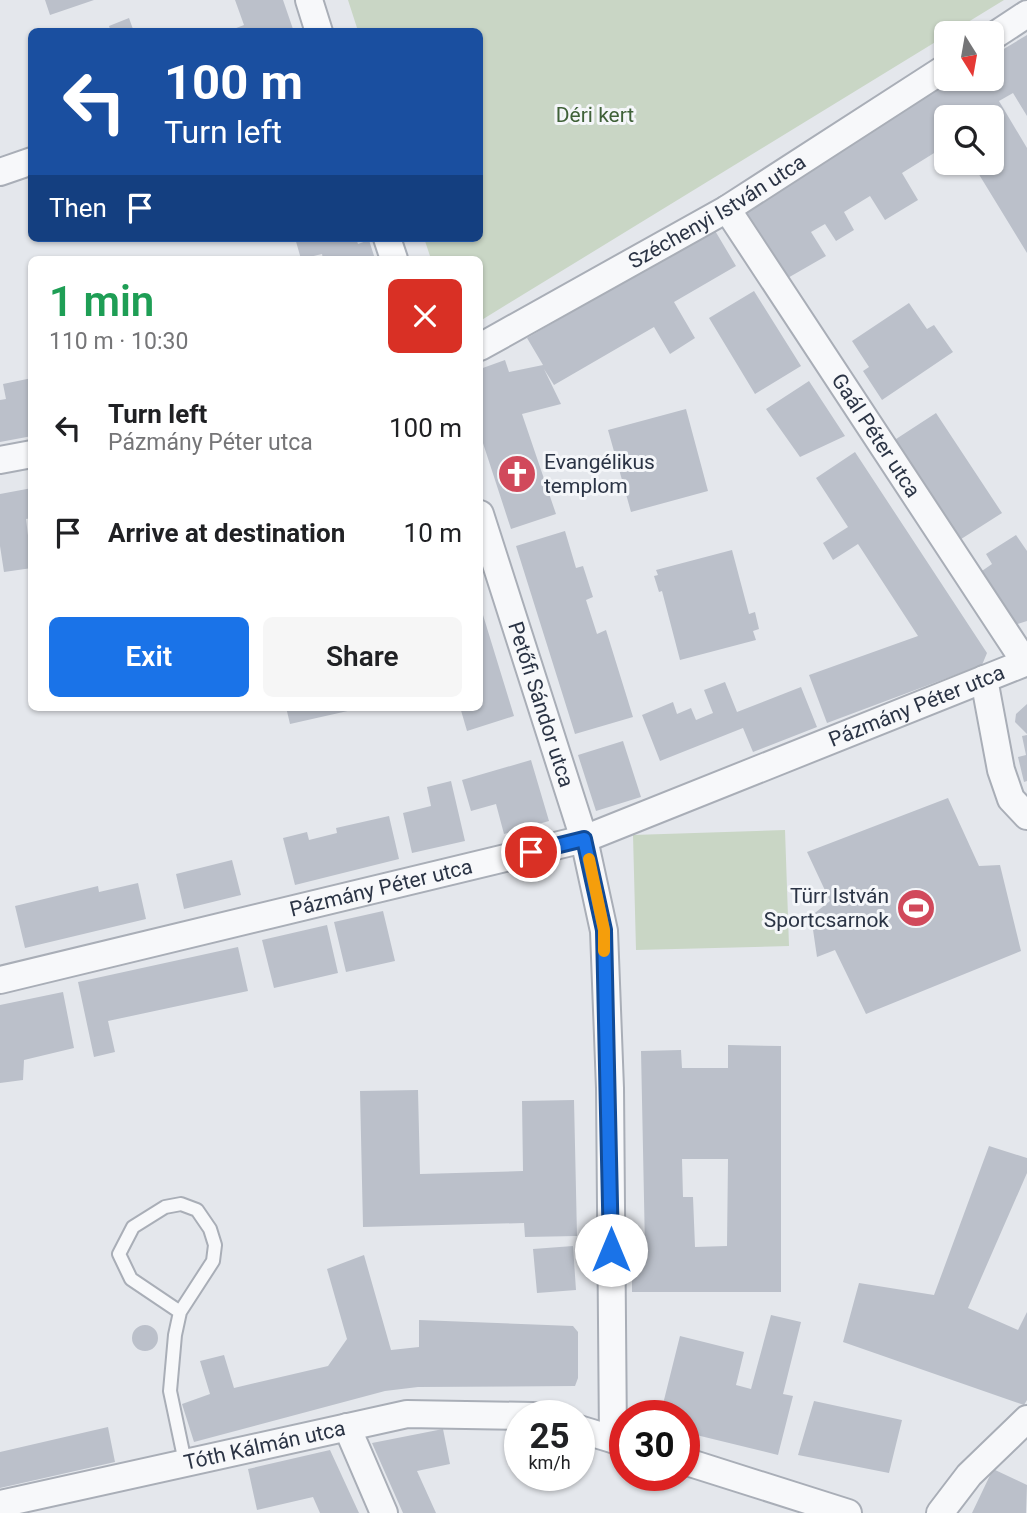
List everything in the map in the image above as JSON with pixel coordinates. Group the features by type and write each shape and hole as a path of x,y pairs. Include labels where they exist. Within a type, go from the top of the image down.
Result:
{"street":[{"path":"309,0 318,28"},
{"path":"1004,29 1027,15"},
{"name":"Széchenyi István utca","path":"483,345 727,209 934,75"},
{"path":"0,172 28,162"},
{"name":"Gaál Péter utca","path":"727,209 1026,662"},
{"path":"0,460 28,455"},
{"name":"Petőfi Sándor utca","path":"483,523 584,839 604,930 618,1400"},
{"name":"Pázmány Péter utca","path":"0,980 584,839 1026,662"},
{"path":"984,679 1001,770 1011,799 1027,816"},
{"name":"Tóth Kálmán utca","path":"0,1504 407,1414 504,1416"},
{"path":"940,1513 970,1475 1026,1422"},
{"path":"347,1427 384,1513"},
{"path":"700,1466 848,1513"}],"lane":[{"path":"180,1312 131,1279 119,1254 133,1227 165,1207 181,1204 197,1210 210,1229 215,1245 213,1261 180,1312 170,1391 185,1462"}],"green space":[{"name":"Déri kert","path":"348,0 1004,0 970,21 934,21 934,43 483,319 483,256 430,256 425,242 483,242 483,28 357,28"},
{"path":"785,830 789,946 636,950 633,835"}],"building":[{"path":"45,0 94,0 50,15"},
{"path":"235,0 283,0 293,28 236,28 244,25"},
{"path":"129,18 133,28 110,28"},
{"path":"1027,35 1027,116 1013,93 999,101 1001,105 934,105 934,153 902,173 918,200 885,220 870,196 844,212 854,230 836,241 825,224 811,232 826,256 786,279 743,209 935,91 1004,91 1004,49"},
{"path":"1004,109 1027,148 1027,253 979,175 1004,175"},
{"path":"714,229 736,266 674,302 695,338 670,354 654,327 554,385 544,369 561,404 522,414 556,514 511,529 483,443 483,368 505,360 509,372 543,365 527,338"},
{"path":"296,242 370,242 374,256 322,254 300,256"},
{"path":"754,291 801,366 755,394 709,318"},
{"path":"909,303 927,329 934,325 953,352 882,400 863,371 869,367 852,341"},
{"path":"28,379 28,437 0,442 0,400 6,399 3,384"},
{"path":"809,381 845,436 800,457 766,409"},
{"path":"686,409 708,491 631,512 608,430"},
{"path":"936,413 1002,513 958,541 893,441"},
{"path":"855,452 987,653 982,665 827,723 809,675 918,636 858,544 833,560 823,543 848,527 816,478"},
{"path":"28,489 28,569 4,572 0,546 0,494"},
{"path":"565,531 576,568 583,566 593,597 586,600 597,634 606,630 633,717 575,734 516,546"},
{"path":"1016,535 1027,551 1027,621 1014,625 979,573 992,564 986,554"},
{"path":"732,550 749,614 755,612 759,629 753,631 756,640 680,660 662,591 659,592 654,576 658,575 656,570"},
{"path":"483,615 514,716 467,731 461,711 483,711"},
{"path":"725,682 737,712 801,687 817,727 753,752 743,728 660,761 642,715 673,702 677,714 691,708 696,720 713,713 704,690"},
{"path":"1027,704 1027,734 1015,722 1016,714"},
{"path":"287,711 348,711 290,724"},
{"path":"1027,735 1027,781 1024,782 1018,757 1026,755 1022,736"},
{"path":"623,741 641,797 596,811 578,755"},
{"path":"531,760 549,821 504,834 496,804 471,811 462,780"},
{"path":"451,781 465,841 412,853 403,813 431,806 427,787"},
{"name":"Türr István Sportcsarnok","path":"948,798 979,866 1000,865 1021,951 866,1014 835,950 817,957 811,916 830,901 807,852"},
{"path":"389,816 399,859 295,885 283,838 307,832 309,840 337,833 336,828"},
{"path":"232,860 241,895 184,909 176,874"},
{"path":"138,883 146,919 25,948 15,906 98,886 99,892"},
{"path":"383,911 395,961 346,972 334,922"},
{"path":"327,925 338,973 274,988 262,940"},
{"path":"238,947 248,991 108,1021 115,1052 94,1057 78,982"},
{"path":"63,992 74,1048 24,1060 23,1080 0,1083 0,1005"},
{"path":"728,1045 781,1046 781,1292 632,1292 632,1248 645,1248 641,1051 681,1050 682,1068 728,1068","holes":["682,1159 728,1159 727,1246 695,1247 693,1197 683,1197"]},
{"path":"418,1090 420,1174 523,1171 522,1101 574,1100 577,1236 525,1237 524,1223 363,1227 360,1091"},
{"path":"989,1146 1027,1158 1027,1173 968,1308 1018,1330 1027,1312 1027,1400 1024,1405 843,1342 859,1283 934,1295"},
{"path":"573,1246 576,1290 537,1293 533,1249"},
{"path":"364,1255 391,1350 419,1347 419,1320 573,1326 578,1332 578,1378 575,1386 418,1387 385,1391 194,1442 182,1404 210,1394 200,1361 224,1355 234,1388 328,1366 347,1339 327,1269"},
{"path":"771,1315 801,1322 783,1394 793,1396 778,1455 700,1436 700,1400 664,1400 680,1336 744,1352 736,1385 751,1389"},
{"path":"145,1325 154,1329 158,1338 154,1347 145,1351 136,1347 132,1338 136,1329"},
{"path":"814,1401 902,1420 889,1473 798,1455"},
{"path":"108,1427 115,1462 0,1488 0,1452"},
{"path":"443,1429 450,1464 417,1471 436,1513 403,1513 372,1443"},
{"path":"330,1450 359,1513 320,1513 313,1497 257,1510 248,1469"},
{"path":"993,1469 1027,1485 1026,1513 972,1513"}],"slow traffic":[{"path":"589,859 604,930 604,951"}],"place":[{"name":"Evangélikus templom","path":"517,474"},
{"name":"Türr István Sportcsarnok","path":"916,908"}],"route":[{"path":"531,852 584,839 594,876 604,930 610,1088 611,1250"}]}
